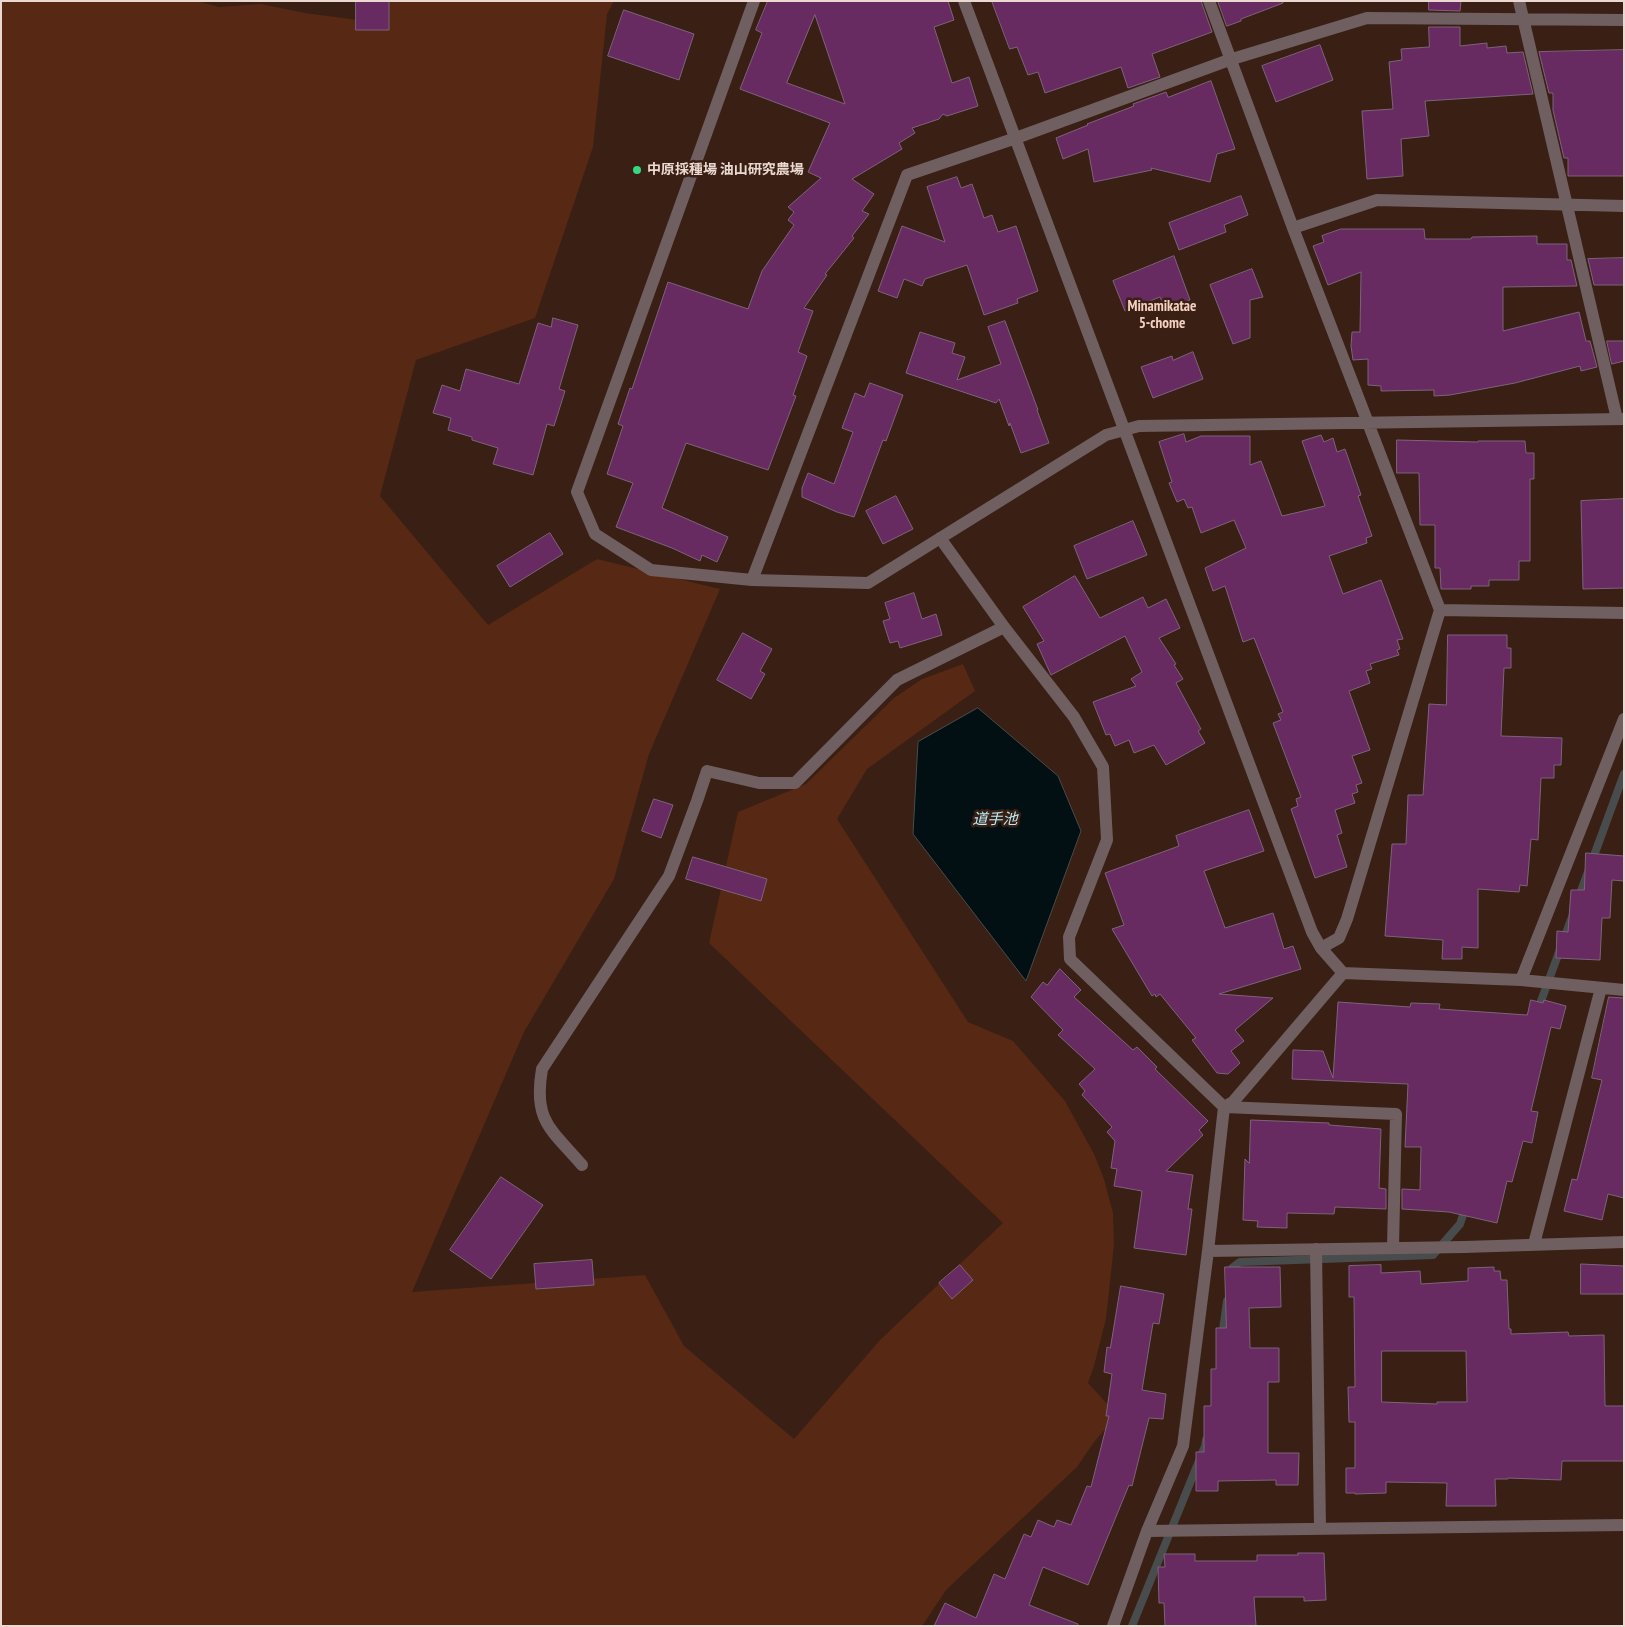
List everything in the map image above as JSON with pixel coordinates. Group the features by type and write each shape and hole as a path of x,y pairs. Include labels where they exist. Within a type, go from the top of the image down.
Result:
{"street":[{"path":"754,1 577,492 595,534 651,570 752,580 868,583 1106,435 1139,426 1620,419 1519,1"},
{"path":"964,1 1312,932 1321,948 1343,973 1521,980 1624,990"},
{"path":"1209,1 1229,60 1440,610 1347,919 1339,938 1321,948"},
{"path":"752,580 908,175 1016,138 1229,60 1367,18 1624,20"},
{"path":"1293,228 1377,200 1624,206"},
{"path":"940,538 1004,626 1074,717 1102,767 1107,840 1068,937 1070,959 1224,1108 1396,1114 1393,1247"},
{"path":"1440,610 1624,613"},
{"path":"582,1165 547,1124 540,1110 539,1087 542,1069 669,876 707,771 759,783 796,783 897,680 1004,626"},
{"path":"1521,980 1624,719"},
{"path":"1113,1626 1147,1532 1183,1446 1224,1108 1233,1102 1343,973"},
{"path":"1534,1244 1601,988"},
{"path":"1208,1251 1431,1246 1464,1247 1624,1242"},
{"path":"1316,1248 1320,1529"},
{"path":"1147,1532 1624,1524"}],"shaded area":[{"path":"1,1 197,1 219,7 261,4 305,13 373,22 387,1 614,1 607,14 593,147 535,318 416,360 380,496 488,625 597,559 720,589 649,754 614,879 524,1032 412,1292 645,1275 684,1346 794,1439 880,1340 1003,1223 709,943 738,812 806,784 894,698 922,679 963,664 975,691 867,769 837,819 968,1022 1013,1041 1065,1101 1094,1154 1104,1179 1113,1213 1114,1245 1106,1319 1088,1383 1111,1408 1109,1425 1094,1442 1077,1467 946,1590 922,1626 1,1626"}],"water":[{"name":"道手池","path":"978,708 1058,776 1081,831 1026,981 913,834 918,742"}],"building":[{"path":"356,1 389,1 389,30 356,30"},
{"path":"768,1 948,1 954,20 934,27 952,83 969,77 978,106 947,116 943,114 939,119 912,128 915,133 899,143 902,149 852,179 874,194 862,211 869,214 852,236 854,238 825,274 827,275 804,308 813,311 798,352 807,356 793,395 796,396 768,470 686,443 662,508 728,537 717,562 702,555 700,561 672,548 616,527 633,483 607,474 623,426 618,424 630,388 632,389 668,282 748,309 762,271 794,225 788,220 794,212 788,207 821,178 808,172 830,123 740,89 762,33 756,30","holes":["815,15 845,104 787,83"]},
{"path":"992,1 1201,1 1212,32 1152,54 1160,77 1128,88 1121,67 1045,93 1038,72 1028,75 1017,47 1010,49"},
{"path":"1218,1 1283,1 1283,3 1227,26"},
{"path":"1429,1 1461,1 1460,11 1429,10"},
{"path":"624,10 694,34 679,80 608,56"},
{"path":"1429,27 1460,27 1460,46 1487,43 1487,48 1506,46 1507,53 1523,52 1533,94 1425,101 1429,136 1401,139 1403,176 1367,179 1362,111 1393,109 1389,62 1402,60 1401,49 1429,47"},
{"path":"1320,45 1333,80 1276,102 1262,66"},
{"path":"1624,50 1624,176 1568,176 1568,158 1564,158 1553,110 1553,93 1549,93 1539,52"},
{"path":"1211,81 1235,149 1217,154 1210,182 1151,168 1152,170 1094,182 1088,149 1063,159 1056,138 1134,106 1133,104 1166,92 1168,97"},
{"path":"957,177 961,188 972,184 984,218 992,215 998,232 1016,226 1038,291 1017,299 1018,303 984,315 967,265 925,279 922,286 904,279 897,298 878,291 902,226 945,242 927,187"},
{"path":"1241,196 1248,215 1224,225 1226,232 1179,250 1169,223"},
{"path":"1341,229 1424,229 1425,239 1537,236 1537,244 1567,244 1567,260 1571,260 1577,286 1503,287 1503,331 1579,312 1586,341 1590,341 1597,367 1581,371 1580,366 1515,383 1450,395 1434,396 1434,390 1381,391 1381,386 1368,385 1368,359 1353,360 1351,346 1352,332 1360,332 1361,272 1328,285 1313,246 1324,242 1322,236"},
{"path":"1174,256 1190,300 1165,309 1160,297 1125,311 1113,281"},
{"path":"1624,258 1624,285 1594,285 1588,259"},
{"path":"1252,269 1263,297 1250,300 1250,338 1233,344 1210,285"},
{"path":"553,318 578,325 559,389 565,391 554,426 547,424 533,475 493,464 498,448 472,440 472,437 448,430 451,418 433,413 442,385 460,391 466,369 519,384 538,323 551,327"},
{"path":"1005,321 1049,443 1021,453 999,399 996,403 906,373 920,332 955,343 952,353 965,357 957,380 1001,364 988,327"},
{"path":"1607,341 1624,341 1624,361 1612,364"},
{"path":"1193,352 1203,379 1153,398 1141,367 1172,356 1173,360"},
{"path":"870,383 903,395 886,441 883,440 854,517 802,497 802,488 808,473 834,484 853,432 842,428 855,393 864,397"},
{"path":"1184,434 1186,442 1201,436 1250,436 1250,465 1261,461 1282,516 1325,506 1302,441 1321,435 1324,442 1333,438 1337,452 1345,449 1361,495 1358,496 1372,536 1366,538 1367,543 1329,556 1343,594 1381,580 1403,639 1397,640 1400,649 1397,650 1399,655 1370,664 1372,669 1366,671 1370,683 1349,691 1370,750 1352,756 1362,783 1356,785 1358,792 1352,794 1355,803 1335,810 1342,833 1337,835 1347,867 1315,878 1291,809 1298,806 1296,799 1301,797 1273,723 1281,720 1278,714 1283,712 1254,638 1243,642 1225,586 1213,591 1205,568 1246,548 1234,520 1201,533 1192,507 1188,508 1184,499 1177,502 1169,483 1172,482 1159,442"},
{"path":"1397,440 1525,441 1526,453 1534,453 1534,479 1530,479 1530,561 1519,561 1519,580 1489,580 1489,586 1471,586 1471,589 1441,589 1440,568 1435,568 1435,525 1420,525 1419,473 1397,473"},
{"path":"896,496 913,529 883,544 866,511"},
{"path":"1624,499 1624,588 1583,589 1581,501"},
{"path":"1133,521 1147,555 1087,579 1074,546"},
{"path":"550,533 563,554 510,587 497,566"},
{"path":"1075,576 1100,618 1143,597 1148,608 1166,599 1180,628 1159,638 1176,664 1174,665 1183,679 1176,683 1201,729 1198,731 1205,743 1166,765 1154,745 1134,753 1129,740 1115,746 1110,734 1106,735 1093,702 1136,686 1131,679 1142,672 1125,636 1051,675 1037,644 1044,641 1023,607"},
{"path":"914,593 922,619 936,614 942,635 900,648 898,641 890,643 883,621 890,619 885,603"},
{"path":"743,633 772,649 760,671 765,674 751,699 717,680"},
{"path":"1448,635 1507,635 1507,648 1511,648 1511,668 1504,668 1501,736 1562,738 1561,765 1554,765 1554,778 1541,778 1538,840 1531,839 1527,886 1520,885 1519,892 1478,889 1478,948 1462,947 1462,959 1442,959 1443,940 1385,936 1392,844 1406,844 1408,795 1423,795 1429,704 1446,705"},
{"path":"654,799 673,805 661,838 642,831"},
{"path":"1249,810 1264,851 1204,871 1225,928 1273,913 1284,949 1293,946 1301,969 1219,994 1273,998 1235,1030 1244,1041 1231,1051 1240,1063 1228,1074 1217,1073 1192,1040 1196,1038 1160,994 1156,997 1155,994 1152,996 1112,929 1124,925 1105,873 1179,846 1176,836"},
{"path":"1586,853 1624,856 1624,881 1612,880 1610,918 1602,918 1600,960 1556,958 1557,931 1568,932 1571,890 1584,890"},
{"path":"693,857 767,879 761,901 686,879"},
{"path":"1060,969 1081,990 1074,997 1133,1050 1137,1047 1157,1067 1155,1069 1208,1121 1199,1130 1203,1135 1166,1171 1193,1175 1188,1209 1192,1209 1186,1255 1134,1248 1142,1191 1114,1186 1117,1169 1111,1168 1115,1141 1107,1132 1112,1127 1082,1095 1085,1091 1079,1084 1095,1069 1058,1035 1063,1030 1031,997 1043,982 1047,985"},
{"path":"1609,997 1624,998 1624,1198 1608,1194 1602,1220 1564,1211 1572,1179 1577,1180 1602,1080 1592,1078"},
{"path":"1531,1000 1543,1003 1544,1000 1566,1006 1560,1029 1551,1027 1531,1111 1538,1112 1532,1143 1523,1141 1512,1182 1507,1181 1497,1223 1449,1212 1402,1209 1402,1189 1420,1190 1421,1147 1405,1147 1408,1084 1292,1079 1293,1050 1323,1051 1333,1078 1338,1002 1410,1007 1411,1003 1440,1004 1439,1009 1527,1015"},
{"path":"1251,1120 1329,1123 1329,1125 1381,1129 1379,1188 1386,1189 1386,1209 1335,1207 1334,1214 1287,1213 1287,1228 1257,1227 1258,1221 1243,1220 1245,1159 1249,1163"},
{"path":"501,1177 543,1205 491,1279 450,1250"},
{"path":"592,1260 594,1285 536,1289 534,1264"},
{"path":"1581,1264 1624,1266 1624,1294 1581,1294"},
{"path":"960,1265 973,1280 952,1299 939,1283"},
{"path":"1381,1265 1381,1273 1420,1271 1421,1284 1468,1281 1468,1268 1494,1267 1494,1271 1500,1271 1501,1280 1507,1280 1509,1329 1511,1329 1511,1334 1568,1332 1569,1336 1604,1335 1605,1406 1624,1406 1624,1461 1562,1461 1561,1480 1495,1479 1496,1506 1446,1506 1447,1483 1386,1482 1386,1493 1346,1493 1346,1468 1355,1468 1355,1422 1349,1422 1348,1387 1355,1387 1354,1297 1349,1297 1349,1266","holes":["1382,1351 1466,1351 1467,1402 1437,1402 1437,1404 1382,1402"]},
{"path":"1225,1267 1280,1267 1281,1307 1249,1308 1250,1348 1279,1348 1279,1382 1268,1382 1268,1453 1299,1453 1298,1485 1276,1485 1276,1480 1218,1481 1218,1491 1196,1491 1196,1452 1204,1452 1204,1406 1211,1406 1211,1369 1216,1369 1216,1328 1226,1328"},
{"path":"1121,1286 1164,1294 1159,1324 1153,1323 1142,1390 1166,1394 1163,1419 1149,1418 1132,1486 1129,1485 1088,1585 1043,1567 1029,1605 1078,1624 1078,1626 934,1626 945,1603 976,1618 994,1574 1005,1579 1024,1534 1031,1537 1038,1520 1054,1527 1057,1520 1071,1525 1087,1486 1091,1487 1109,1416 1106,1416 1112,1374 1104,1372 1107,1347 1110,1348"},
{"path":"1298,1553 1324,1553 1326,1600 1304,1601 1304,1597 1254,1597 1256,1626 1165,1626 1164,1603 1159,1603 1158,1567 1165,1567 1164,1554 1195,1554 1195,1561 1257,1561 1257,1555 1298,1555"}],"waterway":[{"path":"1592,861 1624,774"},
{"path":"1578,899 1588,872"},
{"path":"1537,1012 1572,917"},
{"path":"1231,1275 1232,1268 1240,1262 1433,1255 1460,1224 1466,1206"},
{"path":"1222,1337 1227,1301"},
{"path":"1132,1626 1206,1440"}],"place":[{"name":"中原採種場 油山研究農場","path":"637,170"}],"district":[{"name":"Minamikatae 5-chome","path":"1162,316"}]}
